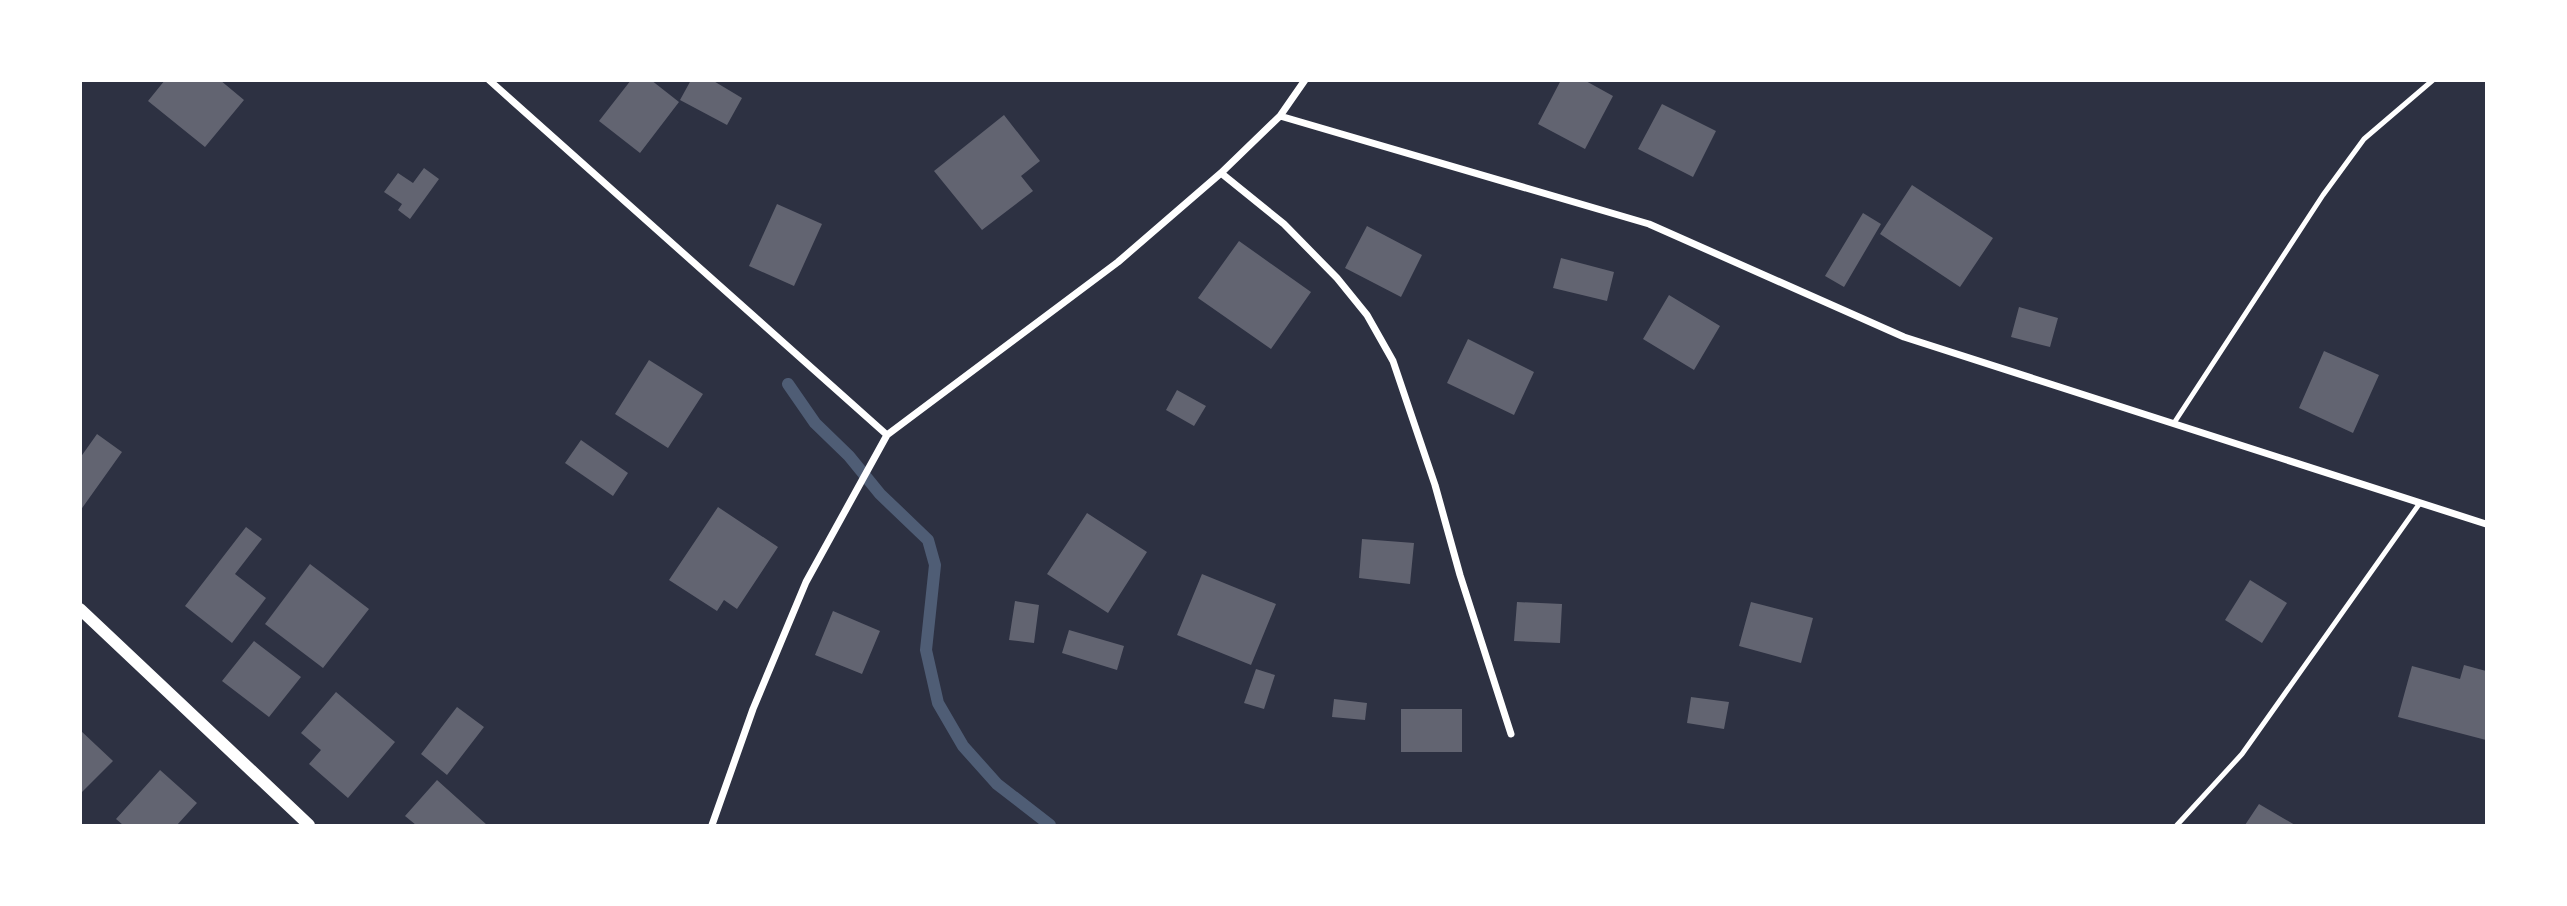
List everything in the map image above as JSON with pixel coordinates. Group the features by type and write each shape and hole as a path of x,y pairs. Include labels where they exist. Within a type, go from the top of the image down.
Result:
{"street":[{"path":"489,80 887,435"},
{"path":"712,825 753,709 806,582 887,435 1118,262 1221,173 1280,116 1305,80"},
{"path":"1280,116 1649,224 1904,337 2487,524"},
{"path":"1221,173 1284,224 1337,278 1367,315 1393,361 1435,485 1460,575 1511,734"},
{"path":"80,609 309,825"}],"lane":[{"path":"2174,423 2323,195 2364,139 2434,80"},
{"path":"2177,825 2242,754 2420,503"}],"building":[{"path":"165,80 220,80 244,100 205,147 148,101"},
{"path":"631,80 651,80 679,102 640,153 599,121"},
{"path":"691,80 712,80 742,98 727,125 680,100"},
{"path":"1561,80 1584,80 1613,96 1585,149 1538,124"},
{"path":"1662,104 1716,131 1693,177 1638,149"},
{"path":"1004,115 1040,161 1021,176 1033,191 982,230 934,171"},
{"path":"424,168 439,179 410,219 398,210 402,204 384,192 398,173 413,183"},
{"path":"1912,185 1993,238 1960,287 1880,234"},
{"path":"777,204 822,224 794,286 749,266"},
{"path":"1863,213 1881,224 1844,287 1825,276"},
{"path":"1367,226 1422,255 1401,297 1345,268"},
{"path":"1239,241 1311,292 1271,349 1198,298"},
{"path":"1561,258 1614,272 1607,301 1553,288"},
{"path":"1669,295 1720,326 1694,370 1643,339"},
{"path":"2019,307 2058,318 2050,347 2011,337"},
{"path":"1468,339 1534,372 1514,415 1447,383"},
{"path":"2324,351 2379,375 2353,433 2299,408"},
{"path":"649,360 703,394 668,448 615,414"},
{"path":"1177,390 1206,406 1194,426 1166,410"},
{"path":"97,434 122,452 80,511 80,458"},
{"path":"581,440 628,473 613,496 565,463"},
{"path":"718,507 778,547 737,609 724,600 717,611 669,580"},
{"path":"1087,513 1147,552 1108,613 1047,574"},
{"path":"246,527 262,539 235,574 266,598 232,643 185,606"},
{"path":"1362,539 1414,543 1410,584 1359,578"},
{"path":"310,564 369,609 323,668 265,624"},
{"path":"1202,574 1276,604 1251,665 1177,635"},
{"path":"2250,580 2287,603 2262,643 2225,620"},
{"path":"1015,601 1039,605 1034,643 1009,640"},
{"path":"1517,602 1562,604 1560,643 1514,641"},
{"path":"1751,602 1813,618 1801,663 1739,646"},
{"path":"833,611 880,631 862,674 815,655"},
{"path":"1069,630 1124,646 1117,670 1062,653"},
{"path":"254,641 301,677 269,717 222,681"},
{"path":"2464,665 2486,671 2486,740 2398,717 2412,666 2460,679"},
{"path":"1256,669 1275,675 1264,709 1244,703"},
{"path":"336,692 395,742 348,798 309,764 321,750 301,733"},
{"path":"1691,697 1729,702 1724,729 1687,723"},
{"path":"1334,699 1367,703 1365,720 1332,717"},
{"path":"457,707 484,727 447,775 421,754"},
{"path":"1401,709 1462,709 1462,752 1401,752"},
{"path":"80,730 113,761 80,794"},
{"path":"160,770 197,803 177,825 123,825 116,819"},
{"path":"437,780 487,825 416,825 405,816"},
{"path":"2259,804 2295,825 2245,825"}],"waterway":[{"path":"788,384 815,423 849,456 880,494 928,540 935,565 926,650 938,703 963,746 997,784 1050,825"}]}
